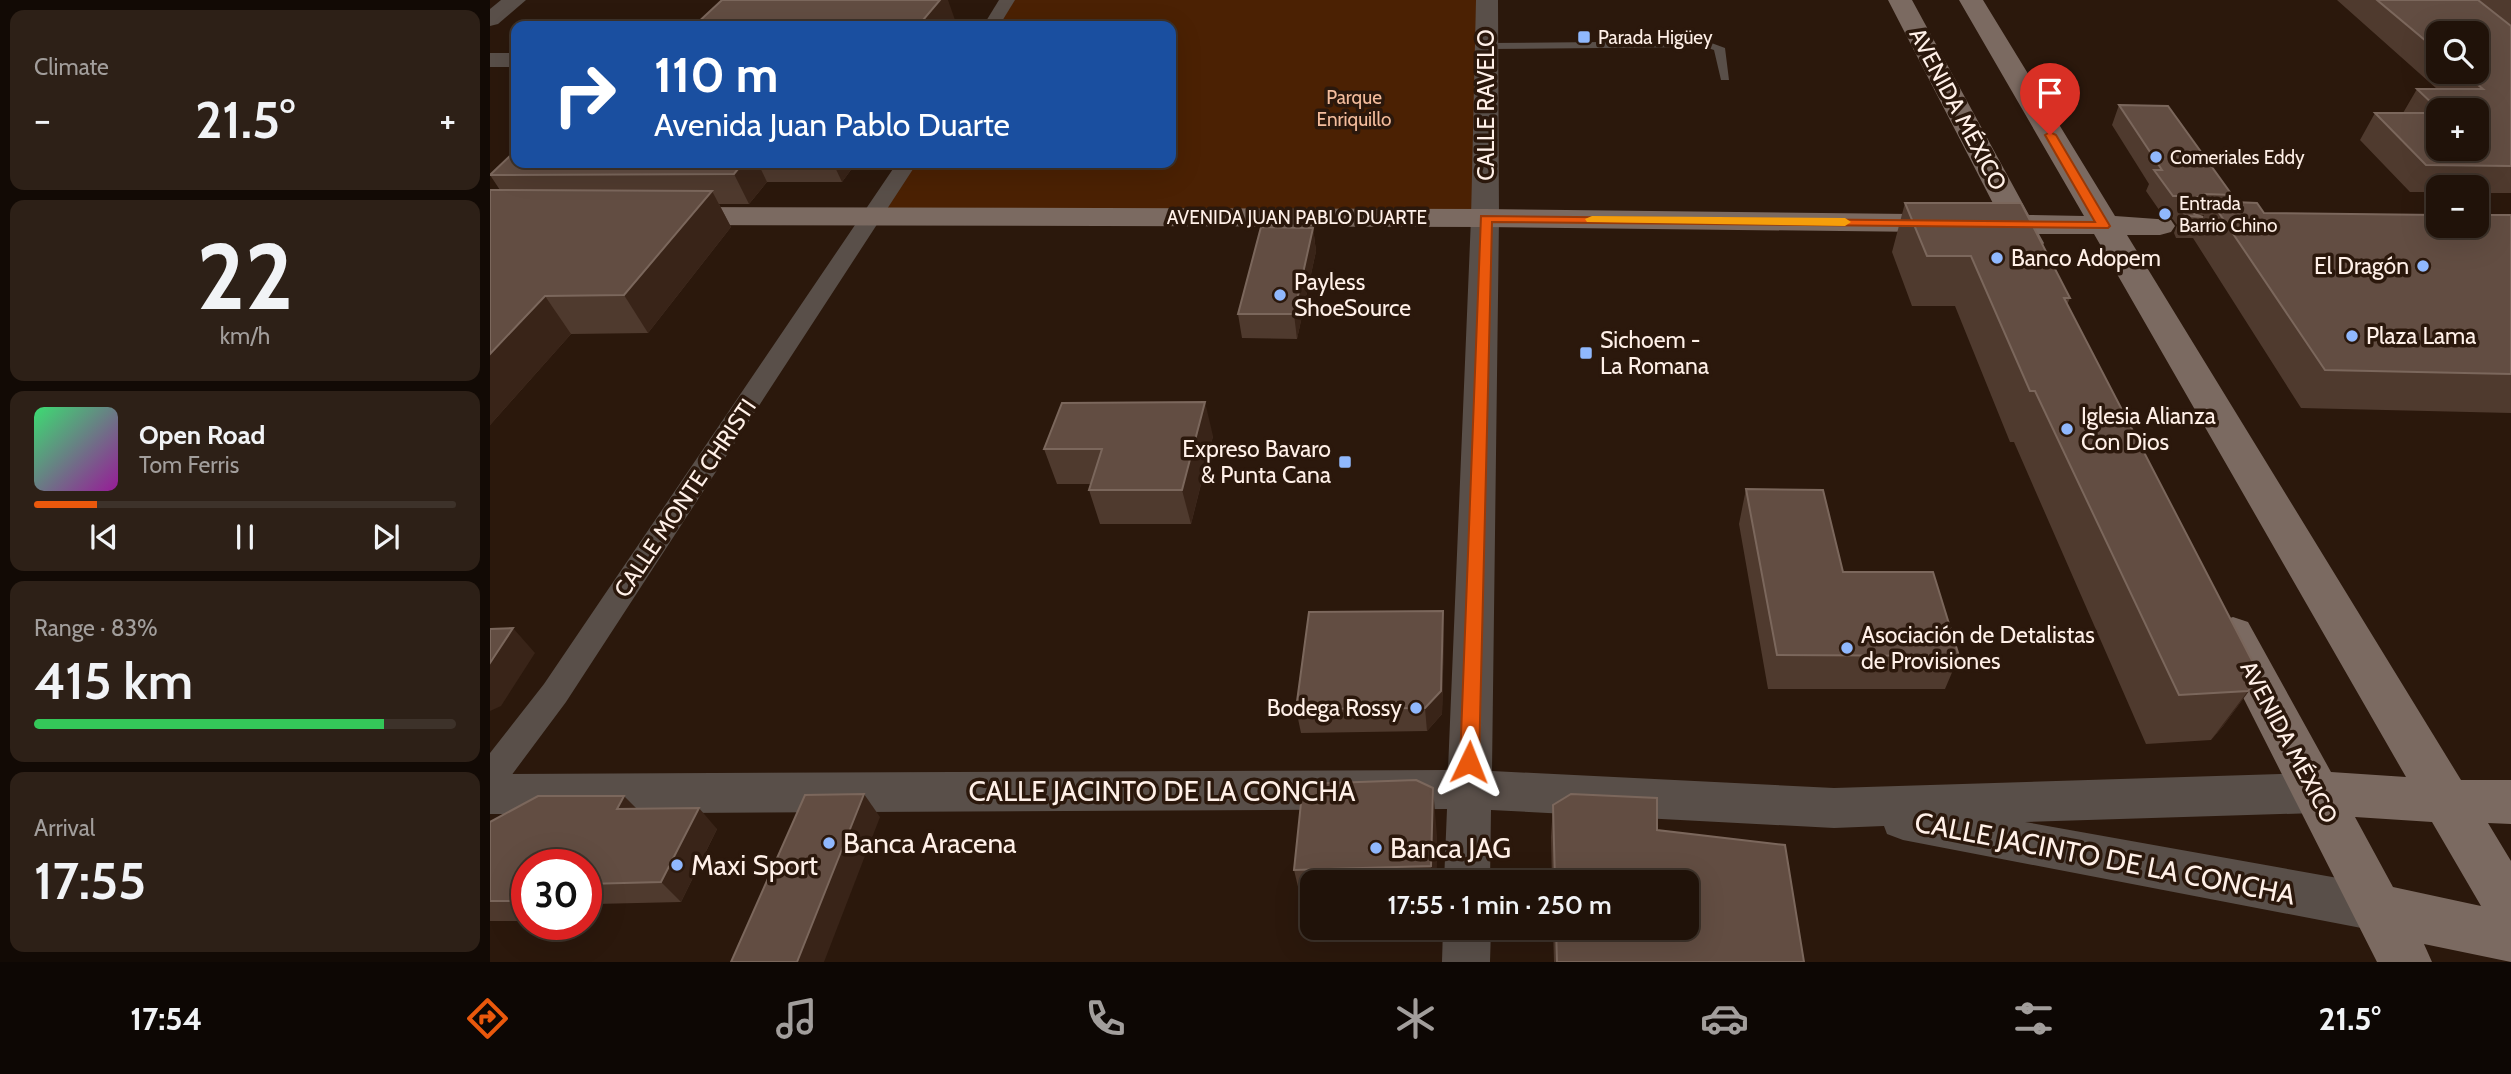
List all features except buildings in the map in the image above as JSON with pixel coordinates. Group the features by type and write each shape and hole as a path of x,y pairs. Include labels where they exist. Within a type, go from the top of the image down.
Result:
{"main road":[{"name":"AVENIDA MÉXICO","path":"1900,0 2045,274"},
{"path":"1971,0 2511,908"},
{"name":"AVENIDA JUAN PABLO DUARTE","path":"641,216 1485,218 2160,226"},
{"name":"AVENIDA MÉXICO","path":"2219,608 2405,962"},
{"path":"2316,793 2511,802"},
{"path":"2377,908 2511,939"}],"street":[{"path":"490,19 515,0"},
{"path":"994,21 1007,0"},
{"name":"CALLE RAVELO","path":"1467,870 1485,218 1487,0"},
{"path":"490,60 511,60"},
{"name":"CALLE MONTE CHRISTI","path":"490,778 555,693 904,168"},
{"name":"CALLE JACINTO DE LA CONCHA","path":"490,794 1469,789 1834,808 2316,793"},
{"name":"CALLE JACINTO DE LA CONCHA","path":"1834,808 2377,908"},
{"path":"1466,962 1467,940"}],"lane":[{"path":"1487,46 1706,44 1719,48 1725,78"}],"green space":[{"name":"Parque Enriquillo","path":"1008,0 1487,0 1485,218 874,215 903,168 1176,168 1176,21 995,21"}],"slow traffic":[{"path":"1592,219 1845,222"}],"place":[{"name":"Parada Higüey","path":"1584,37"},
{"name":"Comeriales Eddy","path":"2156,157"},
{"name":"Entrada Barrio Chino","path":"2165,214"},
{"name":"Banco Adopem","path":"1997,258"},
{"name":"El Dragón","path":"2423,266"},
{"name":"Payless ShoeSource","path":"1280,295"},
{"name":"Plaza Lama","path":"2352,336"},
{"name":"Sichoem - La Romana","path":"1586,353"},
{"name":"Iglesia Alianza Con Dios","path":"2067,429"},
{"name":"Expreso Bavaro & Punta Cana","path":"1345,462"},
{"name":"Asociación de Detalistas de Provisiones","path":"1847,648"},
{"name":"Bodega Rossy","path":"1416,708"},
{"name":"Banca Aracena","path":"829,843"},
{"name":"Banca JAG","path":"1376,848"},
{"name":"Maxi Sport","path":"677,865"}],"route":[{"path":"1469,762 1485,218 2104,226 2050,135"}]}
